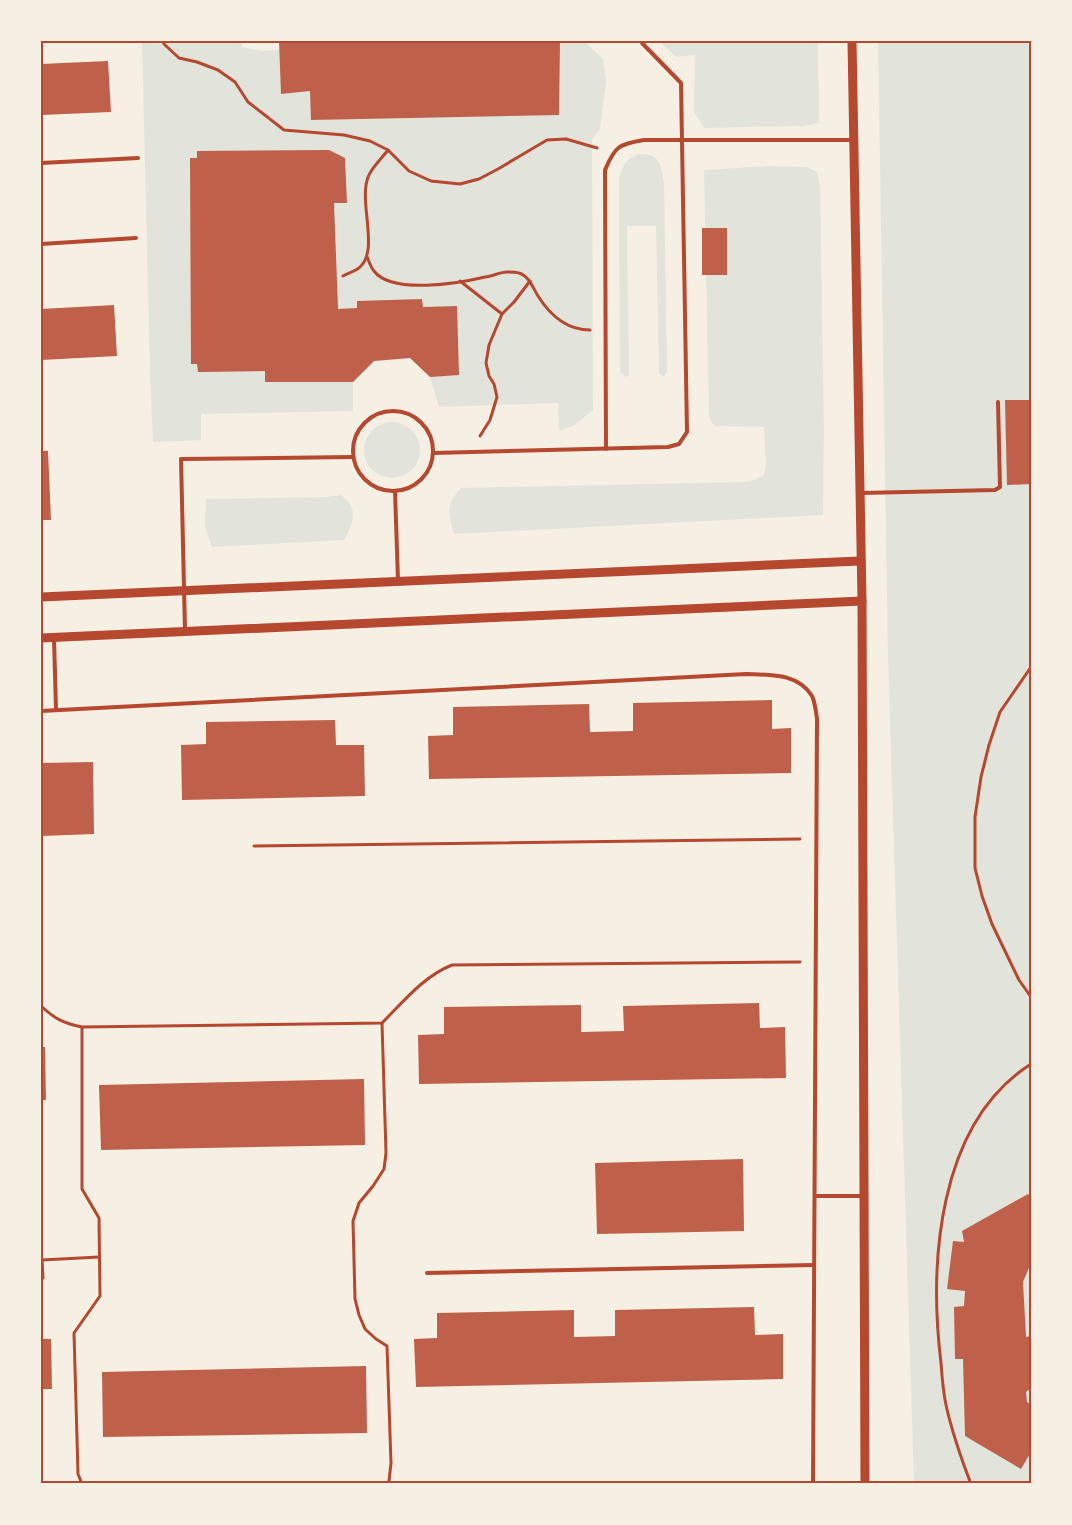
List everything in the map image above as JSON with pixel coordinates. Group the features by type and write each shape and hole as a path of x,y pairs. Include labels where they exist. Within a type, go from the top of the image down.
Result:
{"street":[{"path":"852,41 862,601 865,1484"},
{"path":"41,597 860,562"},
{"path":"41,638 862,601"}],"lane":[{"path":"433,453 668,447 679,444 687,432 681,83 642,42"},
{"path":"606,449 605,170 612,152 625,143 644,140 853,140"},
{"path":"41,163 138,158"},
{"path":"41,244 136,238"},
{"path":"859,493 994,490 1000,487 998,402"},
{"path":"391,411 404,413 417,419 426,428 432,440 433,453 430,466 424,477 414,485 402,490 389,491 377,488 366,481 357,470 353,457 353,444 358,432 366,421 378,414 391,411"},
{"path":"185,631 181,459 353,457"},
{"path":"395,490 398,581"},
{"path":"54,637 56,710"},
{"path":"41,711 746,674 787,677 799,682 812,696 817,719 813,1484"},
{"path":"815,1196 864,1196"},
{"path":"427,1273 814,1264"}],"path":[{"path":"163,41 179,58 218,70 235,82 248,102 284,130 344,135 370,140 388,150 409,171 431,181 460,184 479,179 547,140 566,139 612,152"},
{"path":"388,150 368,175 365,191 368,237 367,257 374,272 387,280 406,285 446,284 504,272 520,273 530,281 550,313 564,324 581,330 606,329"},
{"path":"343,276 360,267 367,257"},
{"path":"460,281 502,314"},
{"path":"470,452 490,420 497,397 486,363 489,346 502,314 530,281"},
{"path":"1031,667 1000,712 989,744 975,817 975,868 992,924 1019,980 1031,997"},
{"path":"254,846 817,838"},
{"path":"41,1006 66,1024 82,1027 382,1023 421,984 440,970 452,965 816,962"},
{"path":"382,1023 385,1161 384,1168 360,1203 354,1221 355,1299 365,1329 387,1346 391,1463 388,1484"},
{"path":"82,1027 82,1189 100,1218 100,1296 74,1333 78,1474 82,1484"},
{"path":"971,1484 957,1448 945,1403 939,1348 936,1276 942,1223 953,1174 972,1127 994,1095 1016,1073 1031,1064"},
{"path":"41,1278 43,1278 42,1260 99,1257"}],"shaded area":[{"path":"142,41 242,41 242,47 262,51 386,41 584,41 603,59 606,82 600,129 592,140 593,410 573,426 559,431 558,403 439,407 430,377 410,358 374,361 353,382 353,411 201,414 201,440 153,442"},
{"path":"662,41 818,41 819,123 803,126 704,128 694,112 695,55 676,57 663,45"},
{"path":"878,41 1031,41 1031,1484 914,1484 888,659"},
{"path":"642,154 657,159 661,166 664,182 667,371 664,377 659,373 656,226 627,226 629,375 624,377 620,371 619,179 626,162"},
{"path":"767,166 807,167 817,172 820,186 824,428 823,515 454,534 449,510 452,500 461,488 742,482 755,480 764,475 766,464 764,427 714,426 709,417 704,170"},
{"path":"392,422 407,427 415,435 420,450 415,465 407,473 392,478 377,473 369,465 364,450 369,435 377,427"},
{"path":"341,495 350,504 353,513 350,527 344,540 212,547 205,527 206,499 327,497"}],"building":[{"path":"279,41 560,41 559,115 311,120 310,91 281,94"},
{"path":"108,61 111,112 41,115 41,64"},
{"path":"329,150 345,158 347,203 334,203 338,309 357,308 357,301 422,299 423,307 457,306 459,375 430,377 410,358 374,361 353,382 265,382 265,371 198,372 197,364 191,364 190,158 197,158 197,151"},
{"path":"702,228 727,228 727,275 702,275"},
{"path":"114,305 117,356 41,360 41,309"},
{"path":"1005,400 1031,400 1031,484 1007,485"},
{"path":"41,451 48,451 51,520 41,520"},
{"path":"772,700 772,729 791,728 791,773 429,779 428,736 453,735 453,707 589,704 590,732 633,731 633,703"},
{"path":"335,720 336,745 364,745 365,796 182,800 181,745 206,744 206,722"},
{"path":"93,762 94,834 41,836 41,763"},
{"path":"759,1003 760,1028 785,1027 786,1078 419,1084 418,1035 444,1034 444,1007 581,1005 581,1032 624,1031 623,1006"},
{"path":"41,1047 45,1047 46,1100 41,1100"},
{"path":"364,1079 365,1145 101,1150 99,1085"},
{"path":"743,1159 744,1231 597,1234 595,1163"},
{"path":"1028,1194 1031,1198 1031,1263 1023,1282 1026,1337 1031,1336 1031,1388 1026,1392 1027,1402 1031,1405 1031,1452 1021,1469 965,1436 963,1359 955,1359 954,1307 964,1306 965,1291 947,1289 953,1241 964,1242 962,1231"},
{"path":"754,1307 755,1335 783,1334 783,1379 416,1387 414,1339 437,1338 437,1313 574,1310 574,1337 615,1336 615,1310"},
{"path":"41,1339 51,1339 52,1389 41,1389"},
{"path":"366,1366 367,1433 103,1437 102,1372"}]}
